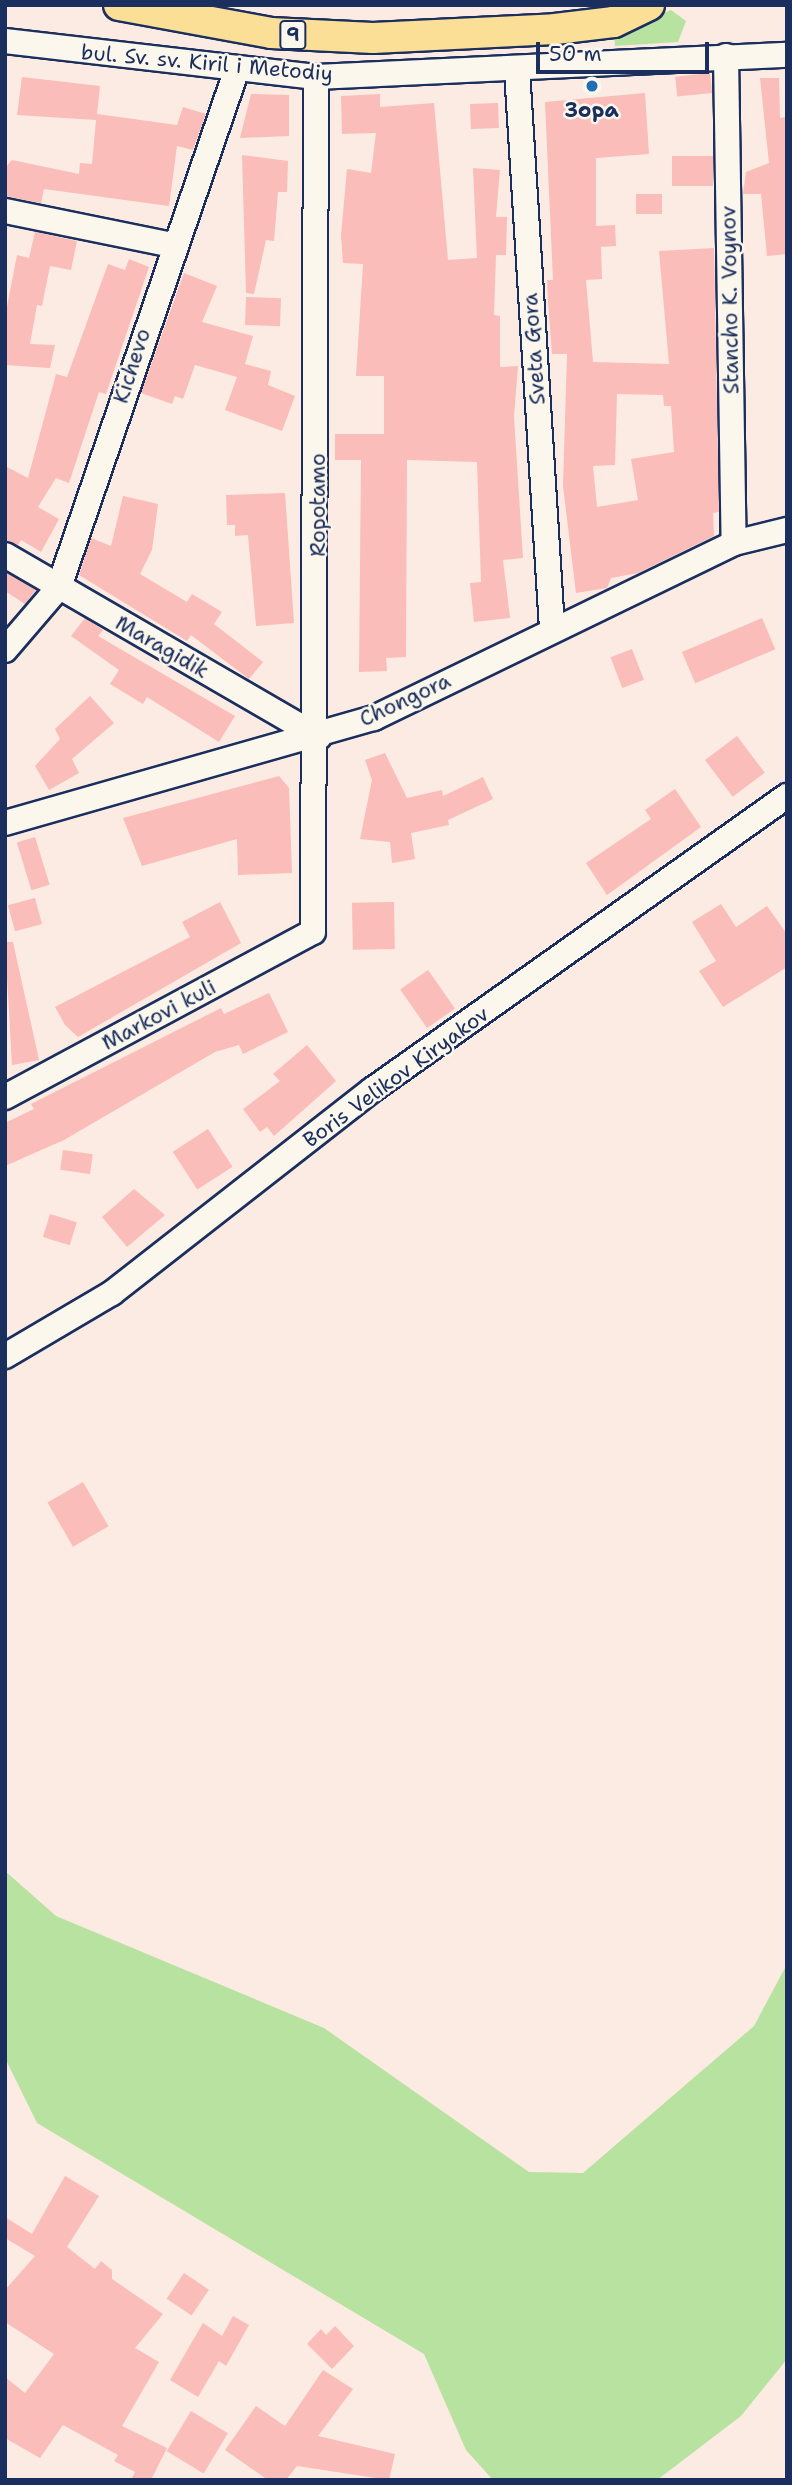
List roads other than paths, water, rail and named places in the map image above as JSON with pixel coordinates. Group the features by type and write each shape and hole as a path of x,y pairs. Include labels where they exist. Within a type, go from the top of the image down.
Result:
{"main road":[{"name":"9","path":"119,5 317,37 470,34 614,22 649,5"}],"street":[{"path":"470,34 470,71"},
{"name":"bul. Sv. sv. Kiril i Metodiy","path":"5,41 316,77 693,62 726,56 787,55"},
{"name":"Stancho K. Voynov","path":"726,56 734,543"},
{"name":"Kichevo","path":"5,650 59,587 172,245 237,69"},
{"name":"Sveta Gora","path":"517,70 552,628"},
{"name":"Ropotamo","path":"313,932 318,737 316,77"},
{"path":"5,211 172,245"},
{"name":"Chongora","path":"5,823 318,737 374,718 552,628 734,543 787,530"},
{"name":"Maragidik","path":"5,555 318,737"},
{"name":"Boris Velikov Kiryakov","path":"5,1356 112,1293 372,1090 787,796"},
{"name":"Markovi kuli","path":"5,1097 313,932"}],"place":[{"name":"Зора","path":"592,86"}]}
